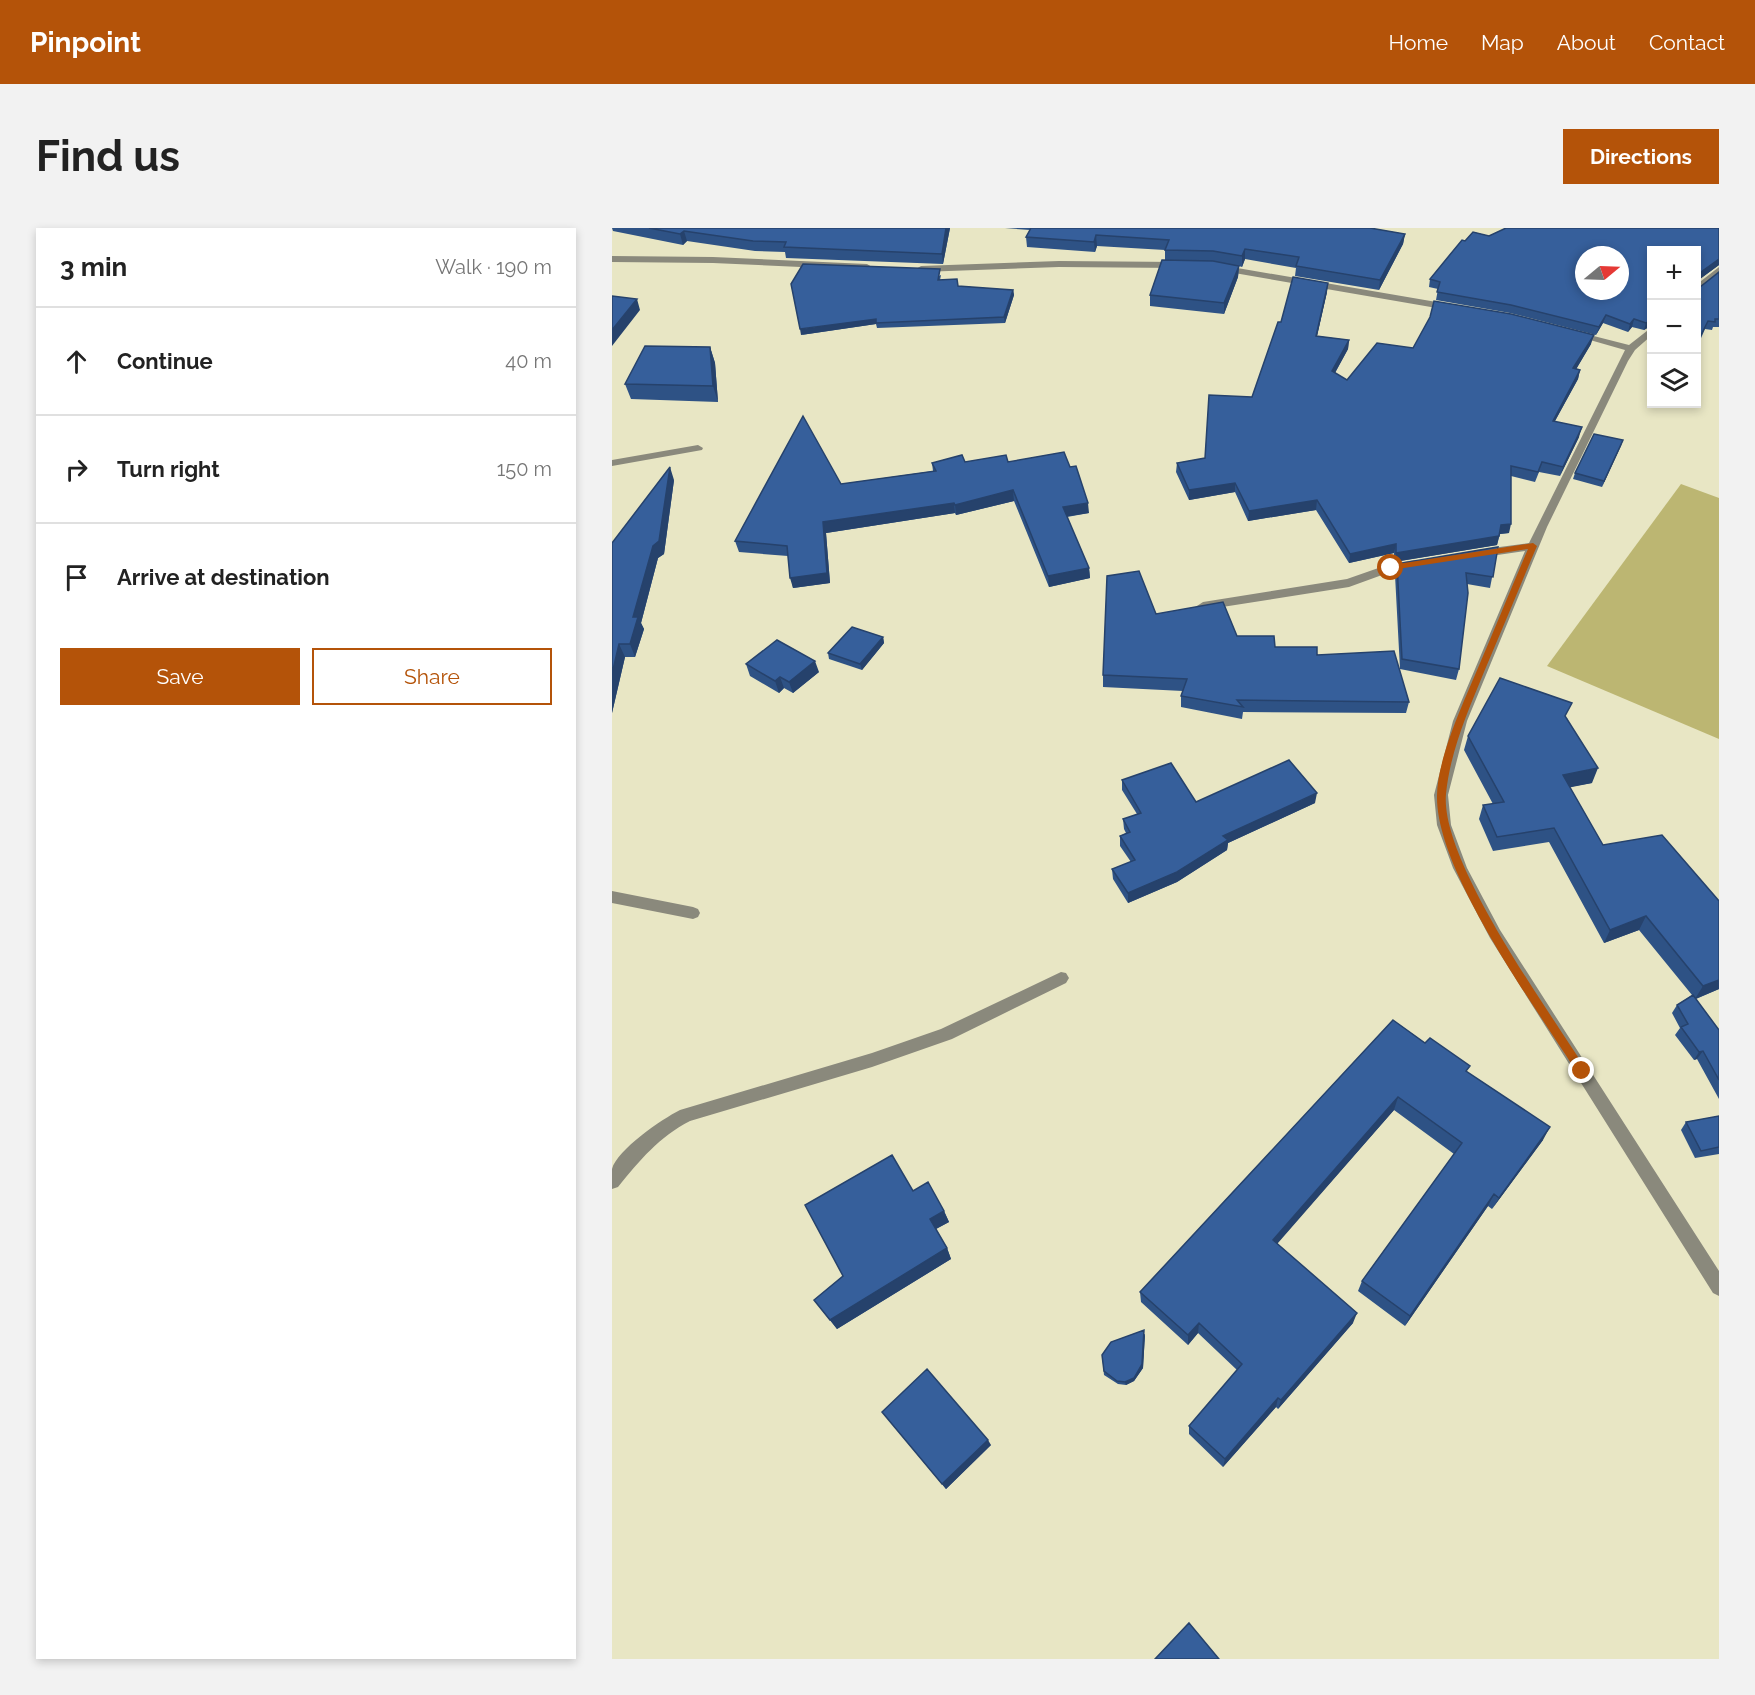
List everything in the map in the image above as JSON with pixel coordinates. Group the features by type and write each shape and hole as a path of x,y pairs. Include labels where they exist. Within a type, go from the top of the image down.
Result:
{"street":[{"path":"612,259 769,262 879,268"},
{"path":"911,269 1059,264 1192,266"},
{"path":"1213,267 1465,310"},
{"path":"1701,286 1719,270"},
{"path":"1565,332 1631,348"},
{"path":"1647,334 1631,348 1533,546 1460,721 1441,795 1444,825 1460,868 1495,934 1719,1287"},
{"path":"612,463 698,448"},
{"path":"1466,556 1533,546"},
{"path":"1194,608 1349,583 1391,568 1433,561"},
{"path":"612,897 693,913"},
{"path":"612,1181 639,1148 663,1127 686,1115 872,1060 946,1034 1061,978"}],"shaded area":[{"path":"1681,484 1719,498 1719,739 1547,666"}],"building":[{"path":"649,228 946,228 942,254 784,247 786,242 753,241 684,231 680,234"},
{"path":"1031,228 1370,228 1405,234 1380,280 1296,266 1299,257 1245,249 1242,256 1213,251 1165,250 1169,240 1096,235 1094,242 1026,237"},
{"path":"1506,228 1719,228 1719,259 1701,272 1701,246 1647,246 1647,322 1634,319 1630,324 1606,315 1599,327 1511,305 1437,292 1440,282 1430,279 1462,240 1465,241 1473,232 1489,236"},
{"path":"1162,260 1213,261 1239,266 1224,303 1150,295"},
{"path":"803,264 940,269 938,280 957,279 958,286 1013,290 1004,317 876,323 876,319 800,329 791,284"},
{"path":"1719,272 1719,319 1715,319 1715,322 1708,321 1701,335 1701,286"},
{"path":"1293,277 1328,283 1316,336 1349,340 1332,371 1347,380 1377,343 1413,348 1430,317 1434,301 1511,314 1594,335 1573,368 1580,370 1553,421 1582,427 1563,467 1542,462 1538,472 1511,466 1511,524 1501,525 1499,536 1396,553 1396,544 1350,554 1317,500 1249,511 1235,483 1189,490 1177,463 1205,458 1209,395 1252,397 1278,322 1281,322"},
{"path":"612,296 637,299 612,330"},
{"path":"645,346 710,347 713,386 625,384"},
{"path":"803,416 841,484 936,471 932,463 962,455 965,462 1006,455 1008,462 1064,452 1070,467 1076,466 1088,503 1063,507 1089,568 1048,576 1013,490 955,505 954,503 823,522 827,573 790,578 787,546 735,541"},
{"path":"1594,434 1623,440 1604,481 1575,473"},
{"path":"670,467 659,541 653,546 633,617 638,617 630,644 619,644 612,674 612,543"},
{"path":"1498,547 1493,577 1466,573 1468,593 1459,669 1402,659 1397,564"},
{"path":"1139,571 1156,614 1223,602 1237,636 1274,636 1275,647 1317,647 1317,655 1394,651 1409,702 1237,700 1243,707 1181,696 1187,679 1103,675 1107,576"},
{"path":"852,627 883,637 860,664 828,653"},
{"path":"777,640 815,661 789,682 780,677 775,681 746,664"},
{"path":"1500,678 1572,703 1565,716 1598,768 1563,775 1603,845 1662,835 1719,901 1719,980 1703,986 1646,916 1610,930 1554,828 1497,837 1483,805 1504,802 1468,736"},
{"path":"1289,760 1317,793 1223,836 1228,840 1177,872 1128,893 1112,869 1135,860 1120,836 1130,832 1123,819 1141,813 1122,780 1171,763 1196,802"},
{"path":"1693,995 1719,1030 1719,1080 1703,1051 1699,1052 1681,1027 1688,1024 1677,1005"},
{"path":"1393,1020 1425,1043 1430,1038 1470,1066 1466,1071 1550,1127 1499,1198 1494,1194 1410,1316 1362,1281 1462,1143 1398,1097 1273,1240 1357,1313 1281,1400 1278,1398 1225,1459 1189,1426 1242,1364 1199,1323 1188,1335 1140,1292"},
{"path":"1719,1116 1719,1147 1701,1151 1686,1122"},
{"path":"892,1155 913,1191 928,1182 944,1211 930,1219 947,1248 830,1320 814,1300 843,1276 805,1205"},
{"path":"1144,1330 1142,1364 1134,1378 1125,1382 1117,1381 1104,1371 1102,1355 1111,1342"},
{"path":"927,1369 988,1440 942,1484 882,1412"},
{"path":"1189,1623 1219,1659 1155,1659"}],"route":[{"path":"1391,568 1533,546 1460,721 1441,795 1444,825 1460,868 1495,934 1582,1071"}]}
